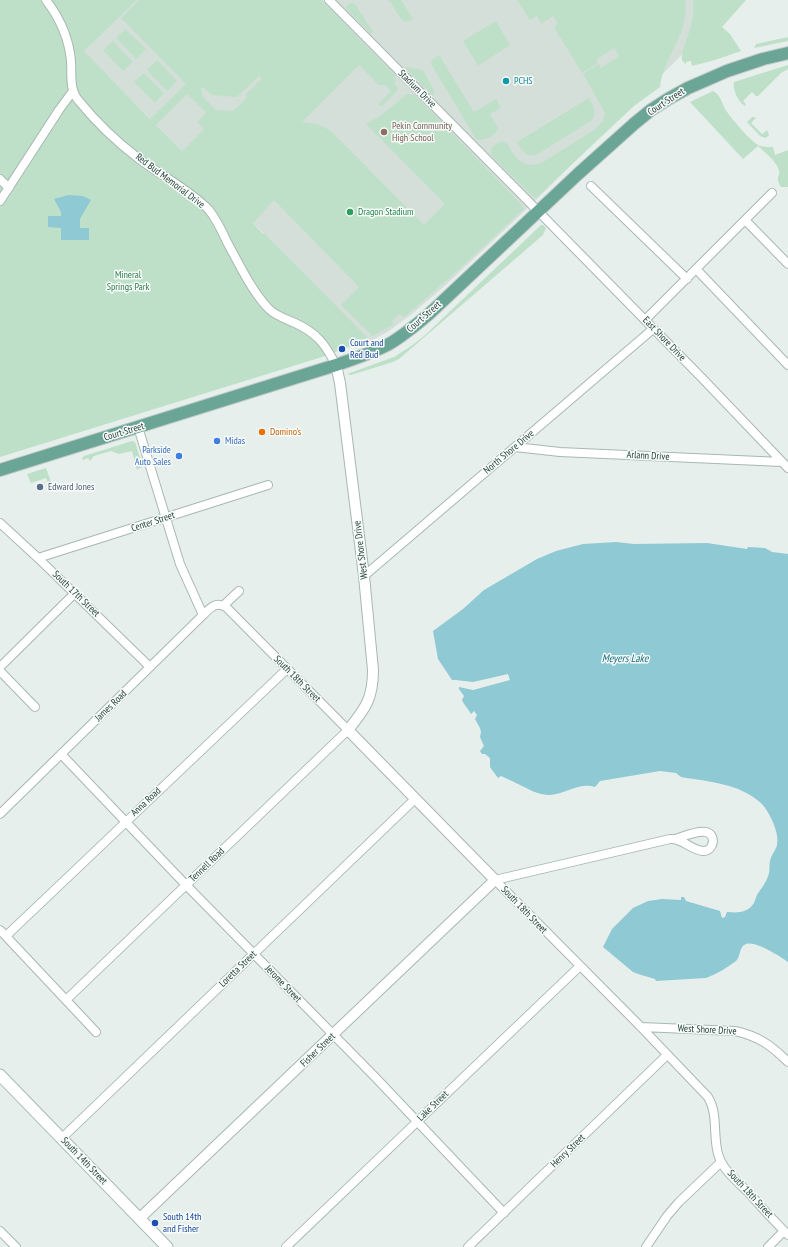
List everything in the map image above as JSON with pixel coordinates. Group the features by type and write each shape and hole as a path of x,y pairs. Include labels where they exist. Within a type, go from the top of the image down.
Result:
{"main road":[{"name":"Court Street","path":"0,470 336,365 381,348 403,335 429,314 578,174 635,123 668,98 727,71 756,61 787,54"},
{"name":"South 14th Street","path":"0,1075 167,1247"}],"street":[{"path":"0,201 73,91 71,61 67,40 57,15 46,0"},
{"name":"Stadium Drive","path":"329,0 538,211"},
{"name":"Red Bud Memorial Drive","path":"73,91 78,100 90,114 116,140 138,158 199,201 209,211 217,222 254,290 265,305 274,313 312,332 326,347 336,365"},
{"path":"0,179 9,188"},
{"path":"592,186 686,279"},
{"path":"645,320 772,193"},
{"name":"East Shore Drive","path":"538,211 788,468"},
{"path":"745,220 788,264"},
{"path":"696,269 788,365"},
{"name":"North Shore Drive","path":"364,576 653,329"},
{"name":"West Shore Drive","path":"336,365 340,383 374,670 370,697 364,709 348,730"},
{"path":"138,427 180,564 203,615"},
{"name":"Arlann Drive","path":"515,447 560,452 782,462"},
{"name":"Center Street","path":"38,558 268,485"},
{"name":"South 17th Street","path":"0,523 150,667"},
{"path":"224,606 239,591"},
{"path":"0,667 74,594"},
{"name":"James Road","path":"0,814 203,615 214,605 221,604 224,606"},
{"name":"South 18th Street","path":"224,606 641,1027 702,1091 712,1103 718,1152 721,1162 732,1176 786,1233"},
{"name":"Anna Road","path":"3,933 125,822 287,669"},
{"path":"0,671 35,707"},
{"name":"Tennell Road","path":"66,1000 348,730"},
{"name":"Jerome Street","path":"61,754 186,885 417,1121 504,1213"},
{"name":"Loretta Street","path":"62,1138 415,799"},
{"path":"495,880 675,839"},
{"name":"Fisher Street","path":"140,1218 495,880"},
{"path":"3,933 96,1032"},
{"name":"Lake Street","path":"286,1247 580,966"},
{"name":"West Shore Drive","path":"641,1027 735,1031 747,1034 767,1043 788,1062"},
{"name":"Henry Street","path":"468,1247 667,1055"},
{"path":"646,1247 667,1216 679,1202 721,1162"},
{"path":"0,1231 16,1247"},
{"path":"768,1247 786,1233"}],"shaded area":[{"name":"Pekin Community High School","path":"137,0 737,0 533,203 448,283 412,314 389,331 369,342 368,339 83,51"}],"green space":[{"name":"Mineral Springs Park","path":"0,0 137,0 84,51 150,119 186,84 121,18 139,0 321,0 396,76 394,78 396,81 394,84 398,88 397,91 382,106 378,105 391,91 385,85 379,85 359,65 302,122 316,124 330,130 424,225 445,204 366,124 380,116 407,94 415,95 522,205 524,209 404,317 399,314 392,321 394,324 373,336 341,305 359,287 274,200 253,223 369,339 322,357 0,457","holes":["259,76 262,79 246,94 247,98 233,111 216,110 203,97 201,89 203,87 212,95 237,97","187,94 206,113 197,122 204,129 182,151 156,125"]},
{"path":"387,0 401,0 413,19 406,22 403,21"},
{"path":"517,0 685,0 686,12 681,34 666,65 660,87 634,106 536,198 530,194 492,156 492,147 499,142 506,143 519,160 526,164 534,165 543,162 594,130 602,122 605,115 583,74 599,64 601,68 619,56 614,48 596,60 598,63 582,73 554,27 558,24 553,16 541,24 537,16 530,20"},
{"path":"693,0 746,0 722,27 730,34 741,51 692,66 691,61 686,62 686,64 683,62 682,52 690,29"},
{"path":"351,3 355,4 373,32 371,34 345,7"},
{"path":"496,21 510,45 478,66 463,41"},
{"path":"125,29 146,49 136,59 116,38"},
{"path":"788,37 788,41 754,48 756,44"},
{"path":"113,41 133,62 123,71 103,50"},
{"path":"439,55 474,112 496,99 501,108 490,114 498,128 495,134 483,140 476,139 431,64 432,60"},
{"path":"157,60 177,81 167,91 147,70"},
{"path":"788,65 788,69 781,73 758,96 752,92 743,101 746,106 743,105 735,92 734,82"},
{"path":"405,68 423,70 435,93 433,96"},
{"path":"144,73 164,93 155,103 134,82"},
{"path":"713,91 719,96 725,109 732,118 756,144 760,146 773,147 775,155 788,150 788,187 781,187 778,181 779,171 777,165 758,146 743,159 690,102"},
{"path":"589,98 594,107 595,113 591,121 536,155 526,154 522,150 517,142"},
{"path":"752,117 756,118 751,123 762,134 767,130 769,135 767,137 765,138 760,136 747,122"},
{"path":"541,225 546,228 543,235 399,359 351,375 347,374 394,357 411,346 424,336"},
{"path":"132,441 135,442 142,464 142,467 137,470 132,451 119,454 111,451 94,456 90,461 88,458 83,460 82,458 84,456"},
{"path":"46,468 52,485 49,486 46,478 31,483 27,474"}],"water":[{"path":"68,195 83,196 91,200 80,219 80,228 89,228 89,240 61,240 61,228 48,227 48,216 61,216 61,212 54,199"},
{"name":"Meyers Lake","path":"616,542 634,544 707,543 747,549 748,547 765,548 772,552 788,554 788,962 766,949 748,943 742,947 736,961 721,971 706,978 656,981 655,979 633,972 603,947 612,929 633,908 648,901 662,899 681,900 681,897 684,897 686,901 720,911 722,918 725,917 727,912 738,912 749,909 754,903 757,894 767,878 770,862 778,840 773,822 767,811 761,803 752,796 733,787 681,777 676,773 660,771 600,781 595,787 578,787 550,795 533,791 501,776 498,778 490,767 490,758 485,754 482,754 480,751 484,746 480,737 480,728 475,719 477,715 474,711 471,714 462,700 464,696 459,687 473,690 510,680 508,674 473,682 452,680 438,659 433,631 463,609 484,590 537,559 556,551 583,544"}],"place":[{"name":"PCHS","path":"506,81"},
{"name":"Pekin Community High School","path":"384,132"},
{"name":"Dragon Stadium","path":"350,212"},
{"name":"Court and Red Bud","path":"342,349"},
{"name":"Domino's","path":"262,432"},
{"name":"Midas","path":"217,441"},
{"name":"Parkside Auto Sales","path":"179,456"},
{"name":"Edward Jones","path":"40,487"},
{"name":"South 14th and Fisher","path":"155,1223"}]}
